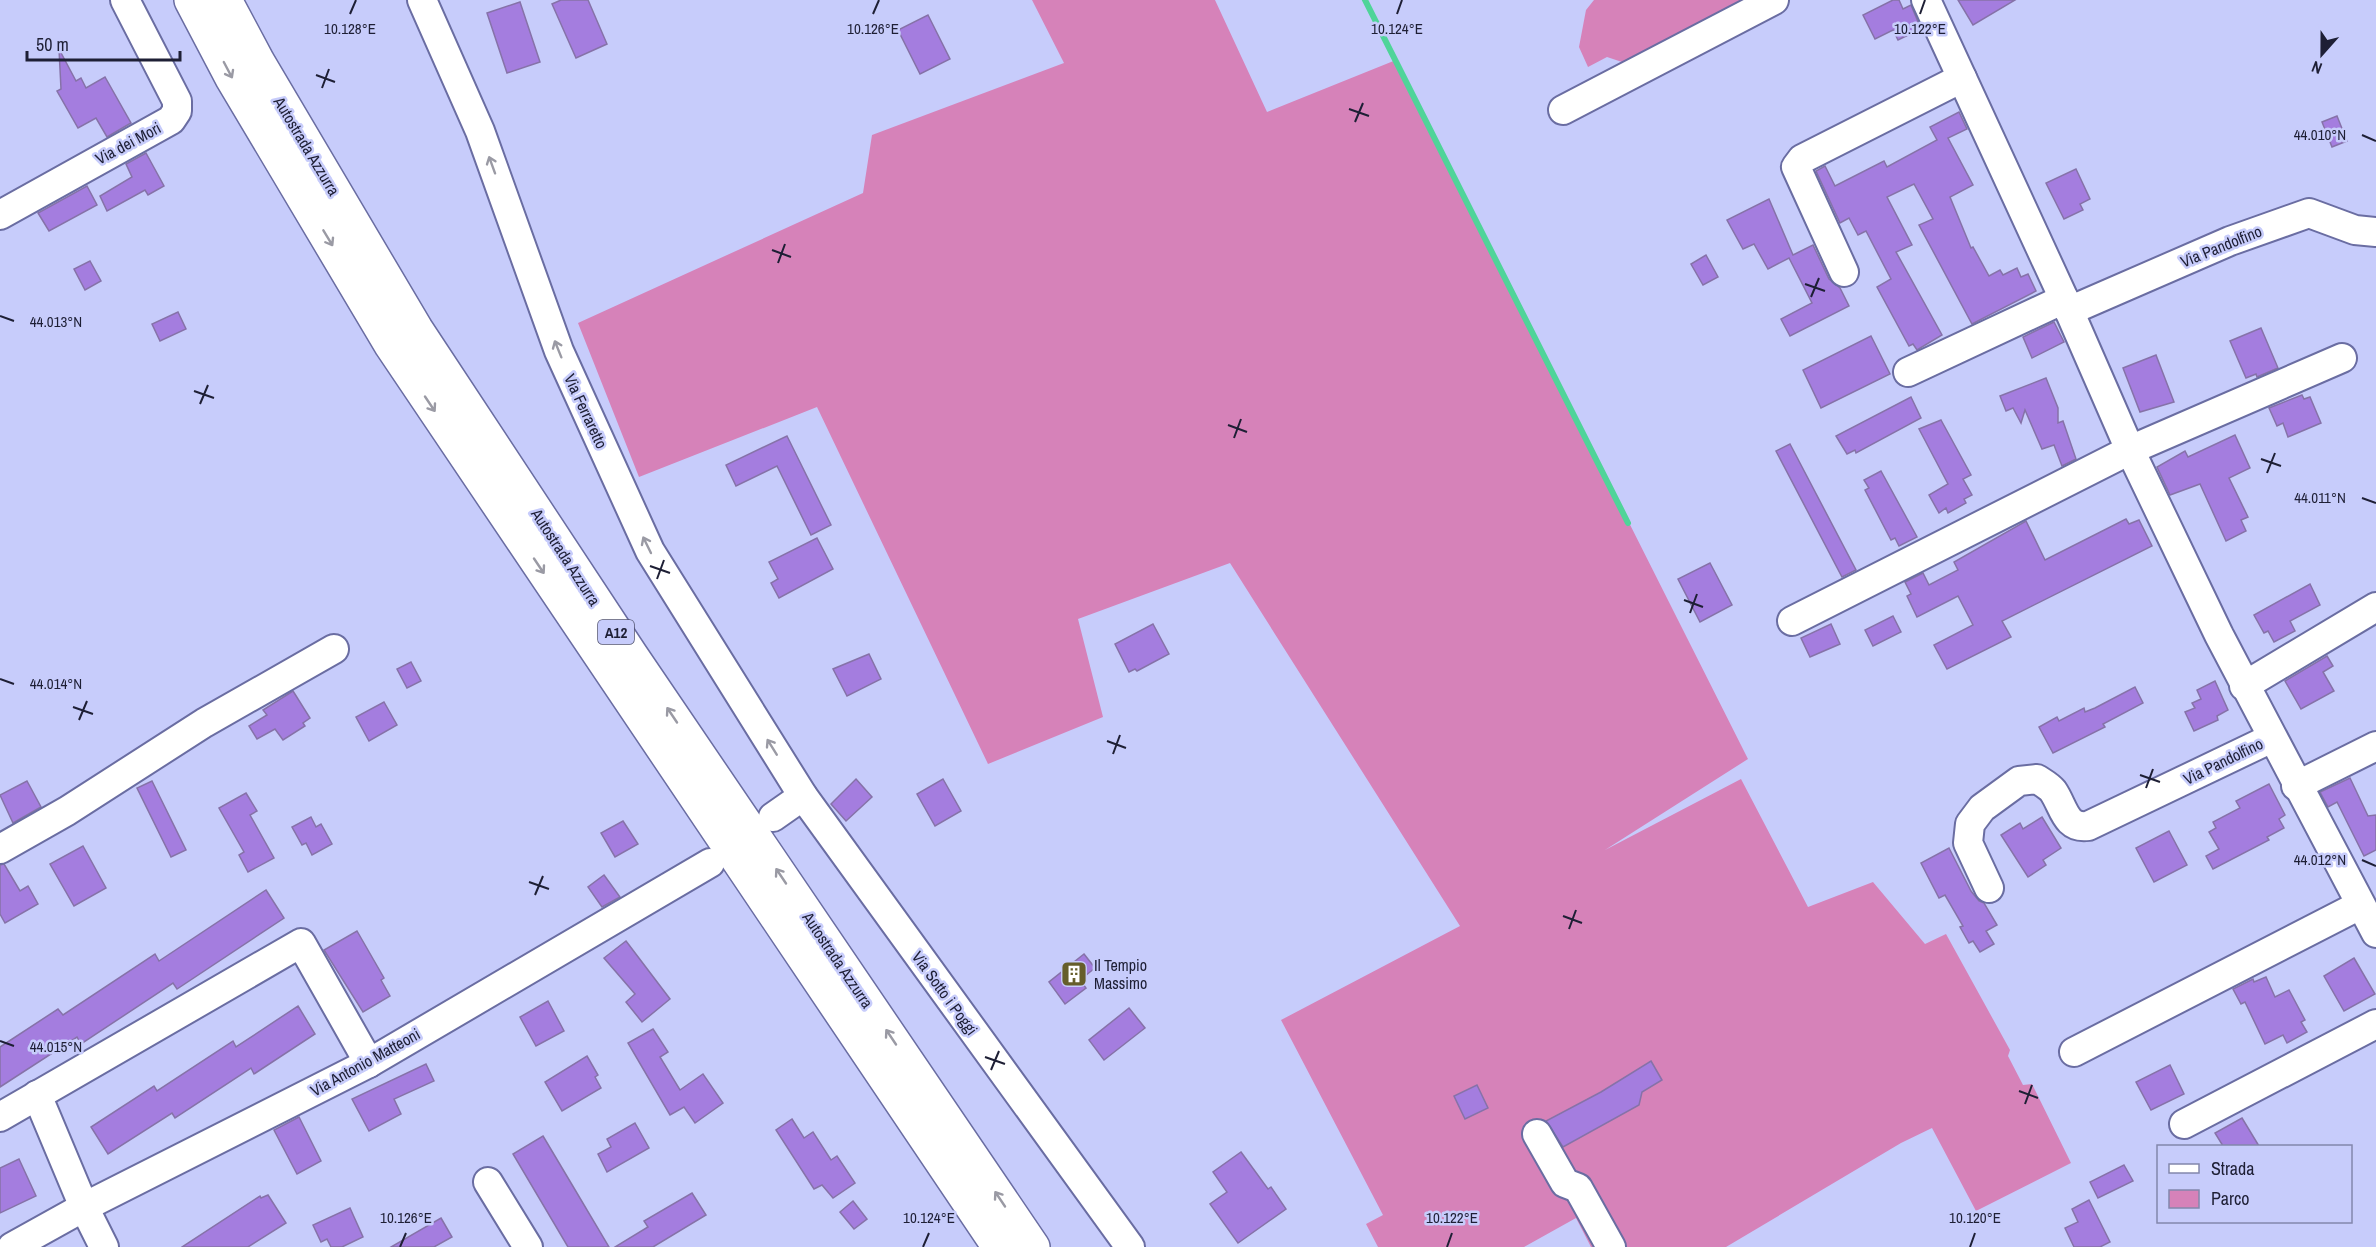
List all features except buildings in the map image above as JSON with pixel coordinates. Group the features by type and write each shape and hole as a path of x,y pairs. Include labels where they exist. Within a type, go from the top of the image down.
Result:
{"highway":[{"name":"Autostrada Azzurra","path":"191,0 232,78 391,345 999,1247"},
{"name":"Autostrada Azzurra","path":"225,0 258,62 416,329 631,655 1033,1247"}],"street":[{"name":"Via dei Mori","path":"0,215 171,120 177,111 177,101 125,0"},
{"name":"Via Ferraretto","path":"422,0 480,130 559,351 650,551 803,796"},
{"path":"1563,110 1774,0"},
{"name":"Via Pandolfino","path":"1926,0 2067,305 2130,450 2244,686 2376,933"},
{"path":"1844,272 1796,167 1802,159 1962,78"},
{"name":"Via Pandolfino","path":"1908,372 2067,305 2230,241 2309,213 2355,230 2376,232"},
{"path":"1792,621 2130,450 2342,358"},
{"path":"2244,686 2376,607"},
{"path":"0,849 67,811 204,723 334,649"},
{"name":"Via Pandolfino","path":"1989,888 1968,843 1970,824 1982,808 2019,781 2037,779 2052,789 2072,824 2078,828 2088,826 2272,738"},
{"path":"2296,786 2376,746"},
{"path":"772,817 803,796"},
{"name":"Via Sotto i Poggi","path":"803,796 1130,1247"},
{"name":"Via Antonio Matteoni","path":"12,1247 84,1207 369,1063 710,863"},
{"path":"2074,1052 2360,906"},
{"path":"0,1117 301,943 369,1063"},
{"path":"2184,1124 2376,1024"},
{"path":"37,1095 84,1207 104,1247"},
{"path":"1537,1134 1564,1183 1578,1188 1611,1247"},
{"path":"488,1182 528,1247"}],"green space":[{"path":"1032,0 1215,0 1267,112 1396,60 1748,759 1605,850 1741,779 1808,907 1873,882 1925,944 1946,934 2010,1050 2008,1056 2023,1085 2032,1084 2071,1163 1976,1211 1932,1128 1901,1143 1726,1247 1591,1247 1576,1218 1524,1247 1378,1247 1366,1224 1383,1215 1281,1020 1460,926 1230,563 1078,619 1103,717 988,764 817,407 639,477 578,323 863,193 872,135 1064,63"},
{"path":"1594,0 1755,0 1634,66 1607,57 1588,67 1579,47 1586,10"}],"waterway":[{"path":"1365,0 1628,523"}],"place":[{"name":"Il Tempio Massimo","path":"1074,974"}]}
